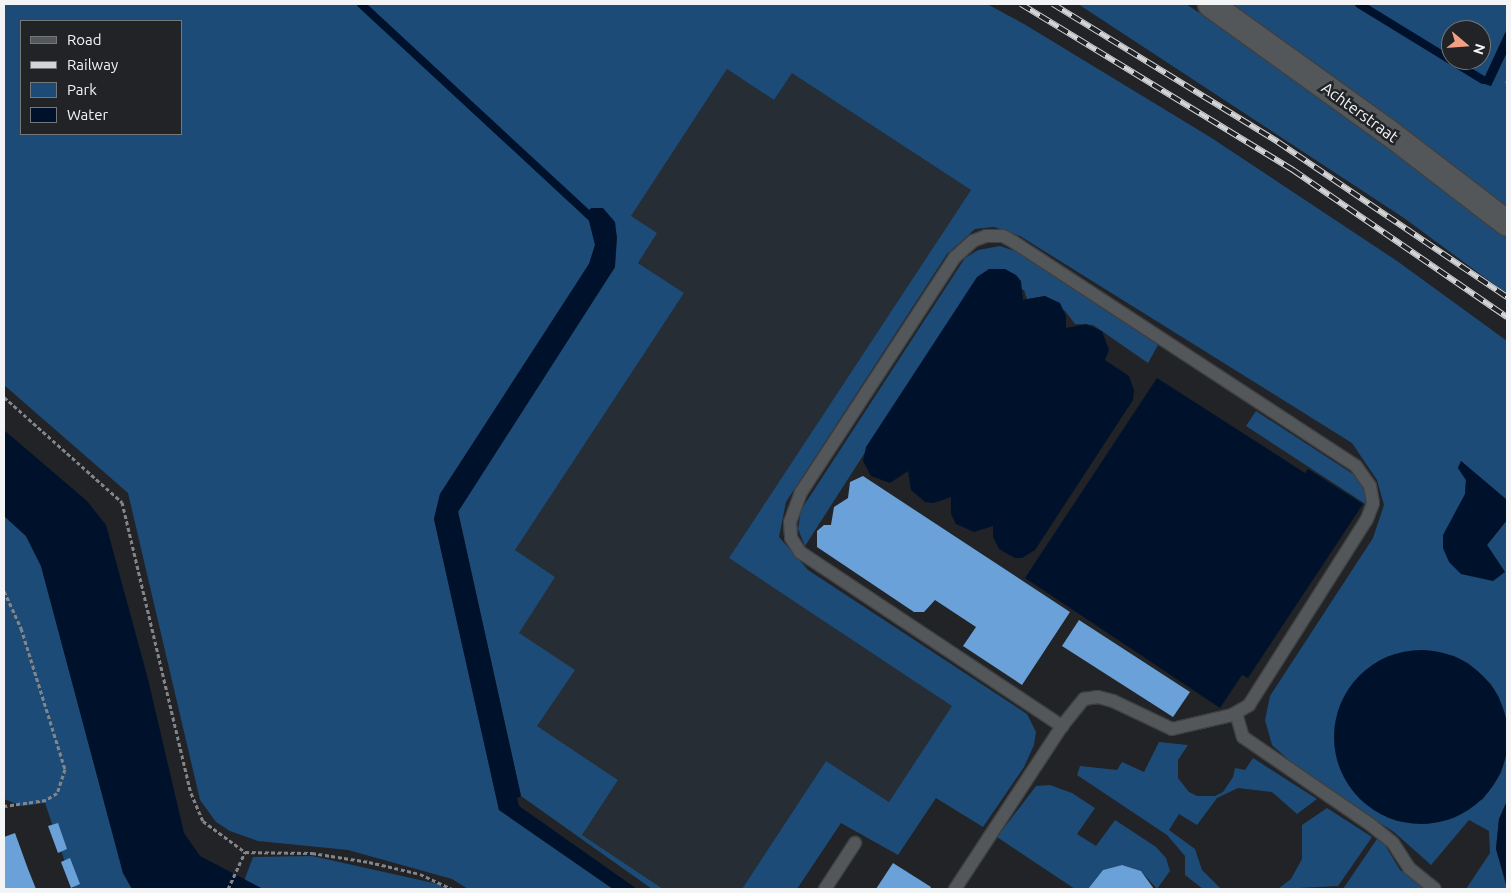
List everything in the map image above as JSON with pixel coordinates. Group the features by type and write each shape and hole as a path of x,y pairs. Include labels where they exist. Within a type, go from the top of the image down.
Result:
{"street":[{"name":"Achterstraat","path":"1210,4 1387,131 1507,223"}],"lane":[{"path":"956,889 1062,726 1084,699 1098,697 1113,701 1172,729 1236,713 1249,705 1367,519 1373,503 1370,486 1356,466 1014,242 1003,236 986,236 974,241 954,257 801,492 790,522 791,538 800,552 1062,726"},
{"path":"1236,713 1243,737 1371,825 1393,844 1409,868 1435,889"},
{"path":"825,889 855,843"}],"path":[{"path":"4,398 122,502 195,807 203,821 245,852 312,853 369,862 420,874 452,889"},
{"path":"4,591 21,628 64,769 57,793 46,800 4,806"},
{"path":"228,889 245,852"}],"shaded area":[{"path":"727,69 774,100 792,72 971,190 729,558 953,706 889,802 826,761 742,889 663,889 582,835 618,780 537,726 518,633 555,577 515,550 684,293 637,262 631,216"}],"green space":[{"path":"4,4 987,4 1024,24 1210,137 1397,261 1507,341 1507,500 1461,461 1458,468 1466,480 1465,495 1455,515 1505,572 1487,545 1507,520 1507,725 1499,697 1491,684 1468,663 1454,656 1423,650 1392,655 1396,821 1427,824 1483,799 1501,773 1507,749 1507,801 1499,819 1496,849 1507,889 1466,889 1490,853 1489,831 1469,820 1431,865 1394,832 1309,778 1272,745 1265,720 1270,696 1373,538 1384,505 1377,480 1352,443 1020,236 994,227 975,229 947,254 786,502 779,537 808,570 1027,714 1036,732 1034,745 1024,767 983,827 936,798 898,855 841,823 797,889 742,889 826,761 889,802 952,706 729,558 971,190 792,73 774,100 727,69 631,216 657,233 638,263 684,293 515,550 555,577 519,633 575,670 537,726 618,780 582,835 663,889 652,889 521,796 458,511 615,267 591,220 595,245 589,264 440,494 434,519 499,810 613,889 468,889 452,879 348,850 258,841 230,831 216,822 200,800 128,493 4,385"},
{"path":"1078,4 1186,4 1383,135 1507,238 1507,294 1404,218"},
{"path":"1215,4 1507,4 1507,29 1491,64 1491,20 1441,20 1441,70 1488,70 1482,83 1491,86 1507,52 1507,216"},
{"path":"1000,246 1018,252 1158,345 1148,363 1093,325 1075,324 1065,311 1045,296 1027,299 1024,290 977,278 805,546 798,529 801,510 965,258 978,250"},
{"path":"1256,411 1353,474 1364,488 1367,505 1246,426"},
{"path":"4,516 26,536 41,566 123,873 132,889 74,889 45,803 22,806 4,799"},
{"path":"1159,742 1188,745 1178,760 1178,778 1189,792 1197,796 1215,796 1223,792 1233,777 1235,768 1245,770 1253,758 1317,799 1297,814 1272,792 1238,788 1217,798 1197,825 1179,814 1169,830 1195,849 1202,870 1221,889 1203,889 1185,875 1185,856 1167,835 1077,775 1080,766 1117,770 1122,762 1144,772"},
{"path":"1050,785 1072,793 1095,808 1077,834 1096,846 1115,820 1156,847 1166,858 1170,871 1157,889 1141,871 1122,865 1103,870 1088,889 1075,889 997,837 1036,786"},
{"path":"1327,808 1372,837 1338,886 1278,889 1291,879 1302,859 1302,825"},
{"path":"1377,839 1385,845 1400,870 1424,889 1343,889"},
{"path":"312,856 438,884 445,889 263,889 244,881 253,857"}],"water":[{"path":"1507,29 1507,52 1491,86 1482,83 1488,70 1491,70 1491,64"},
{"path":"591,208 603,208 615,222 617,238 615,267 458,512 521,796 517,798 519,806 637,889 613,889 499,810 434,519 440,494 589,264 595,245 587,213"},
{"path":"989,269 1005,269 1016,275 1021,281 1023,300 1045,296 1060,303 1066,316 1066,328 1086,324 1102,331 1109,350 1105,360 1129,376 1134,390 1133,400 1035,550 1022,558 1015,558 999,549 993,537 993,526 974,532 956,524 951,514 951,497 934,503 925,502 911,490 908,471 890,483 871,476 863,461 866,447 977,277"},
{"path":"1157,378 1305,473 1308,469 1363,504 1248,678 1242,675 1220,708 1025,578"},
{"path":"4,430 87,501 106,525 148,679 184,833 200,856 263,889 132,889 123,873 41,566 26,536 4,516"},
{"path":"1461,461 1507,500 1507,520 1487,545 1505,572 1493,581 1461,574 1449,562 1443,548 1443,535 1465,494 1466,480 1458,468"},
{"path":"1412,650 1430,650 1462,660 1483,675 1498,696 1508,728 1508,746 1498,778 1483,799 1462,814 1446,820 1430,824 1412,824 1380,814 1359,799 1344,778 1338,762 1334,746 1334,728 1344,696 1359,675 1380,660 1396,654"},
{"path":"1507,801 1507,886 1496,849 1499,819"}],"building":[{"path":"863,476 1070,612 1022,685 963,646 976,627 935,600 924,612 914,612 817,547 817,531 824,525 831,525 834,507 848,498 850,482"},
{"path":"1079,620 1190,692 1173,717 1062,646"},
{"path":"58,823 67,849 58,853 48,826"},
{"path":"15,833 36,889 4,889 4,837"},
{"path":"70,858 80,884 71,888 61,862"},
{"path":"893,863 931,887 930,889 876,889"},
{"path":"1122,865 1141,871 1154,889 1088,889 1103,870"}],"waterway":[{"path":"361,4 593,219"},
{"path":"1359,4 1483,80"}],"railway":[{"path":"1021,4 1293,170 1507,317"},
{"path":"1053,4 1278,142 1507,297"}]}
